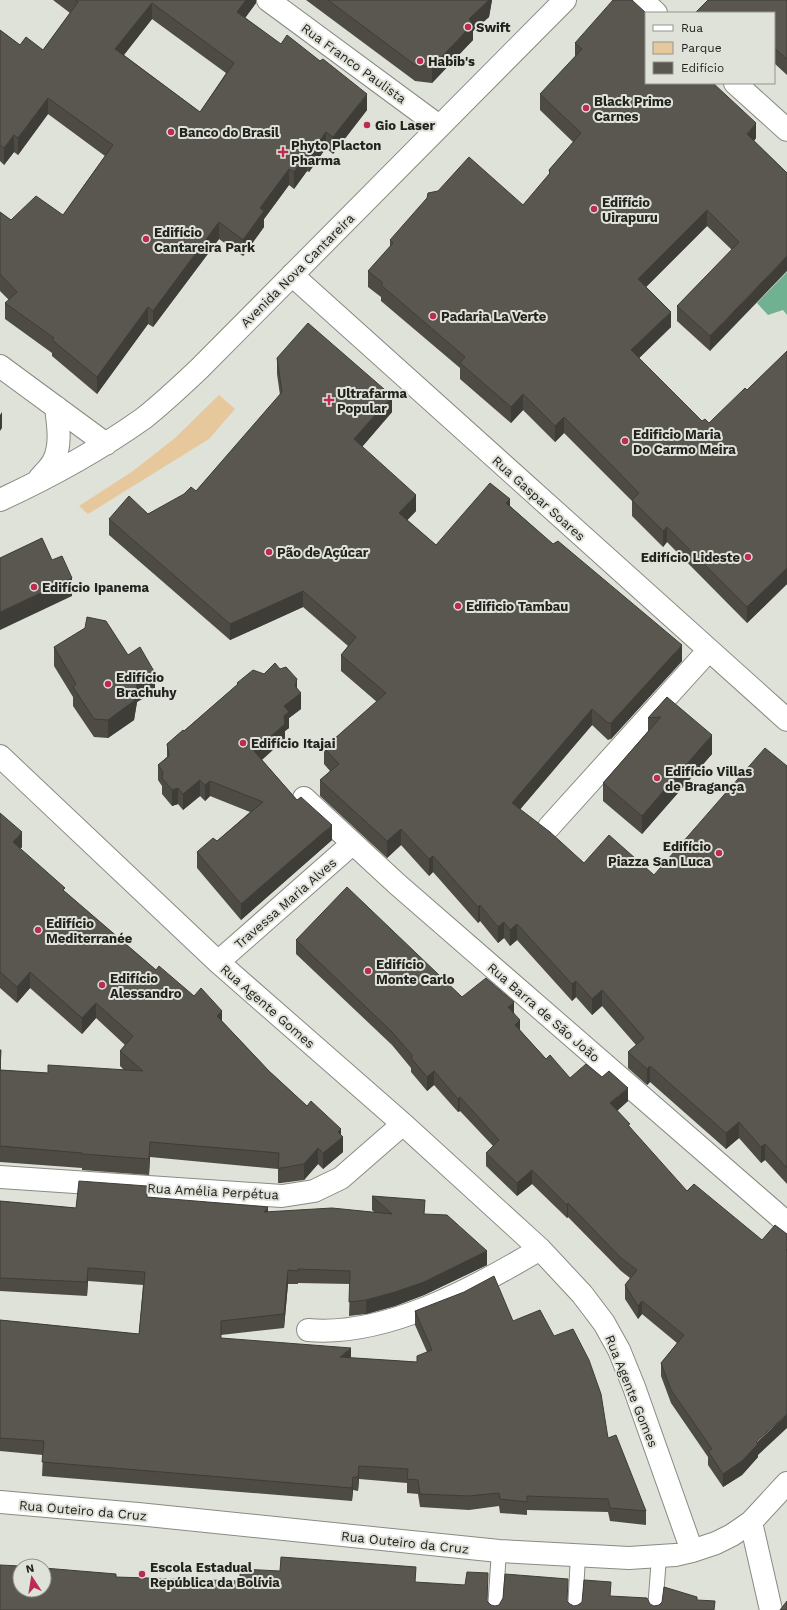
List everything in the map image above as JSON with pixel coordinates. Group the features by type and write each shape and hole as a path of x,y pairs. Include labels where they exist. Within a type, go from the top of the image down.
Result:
{"street":[{"name":"Rua Franco Paulista","path":"268,0 440,126"},
{"name":"Avenida Nova Cantareira","path":"0,500 34,485 106,444 167,399 565,0"},
{"path":"642,0 655,12"},
{"path":"736,84 787,130"},
{"name":"Rua Gaspar Soares","path":"292,275 787,720"},
{"path":"0,366 106,444"},
{"path":"34,485 49,468 56,456 58,425 56,406"},
{"path":"549,827 709,650"},
{"name":"Rua Agente Gomes","path":"0,756 218,962 403,1124 540,1249 582,1294 604,1323 619,1350 692,1551"},
{"name":"Rua Barra de São João","path":"304,798 397,884 787,1223"},
{"name":"Travessa Maria Alves","path":"218,962 352,844"},
{"name":"Rua Amélia Perpétua","path":"0,1177 231,1193 288,1195 314,1191 342,1178 403,1124"},
{"path":"308,1330 325,1331 356,1328 384,1322 411,1313 460,1292 506,1269 540,1249"},
{"name":"Rua Outeiro da Cruz","path":"0,1502 499,1551 629,1558 659,1557 692,1551 716,1543 732,1535 751,1522 787,1483"},
{"path":"751,1522 771,1610"}],"lane":[{"path":"495,1610 499,1551"},
{"path":"575,1610 578,1556"},
{"path":"655,1610 659,1557"}],"green space":[{"path":"219,395 235,409 209,439 88,514 79,506 133,471 175,438"}],"shaded area":[{"path":"787,272 787,315 783,310 768,315 757,303"}],"building":[{"path":"75,0 246,0 237,12 281,44 287,35 320,61 323,59 367,94 333,137 326,132 309,156 307,154 294,172 289,169 260,208 264,211 243,240 219,222 153,311 148,307 97,377 52,340 54,338 5,303 17,292 0,274 0,212 11,220 36,196 63,215 113,145 48,98 18,138 14,135 4,148 0,145 0,30 20,45 26,37 43,50 78,2","holes":["152,3 234,63 200,112 115,49"]},
{"name":"Habib's","path":"328,0 489,0 469,19 473,24 432,67 415,65"},
{"path":"613,0 632,0 645,12 645,84 714,84 756,123 747,134 787,173 787,256 710,336 677,306 739,242 707,210 638,279 671,312 631,350 702,421 705,419 709,423 745,388 747,390 787,351 787,568 747,607 667,527 663,531 632,500 639,493 564,417 555,426 523,394 511,407 460,363 465,357 381,285 383,283 368,271 393,243 390,240 427,198 428,193 438,191 469,157 523,205 550,173 549,170 581,133 540,94 582,49 575,43"},
{"path":"708,0 787,0 787,59 775,49 775,12 696,12"},
{"path":"308,323 392,396 354,439 416,495 399,513 436,545 490,483 510,499 506,503 553,544 558,541 682,645 611,723 608,723 592,709 512,803 550,832 584,863 609,835 654,875 765,748 787,766 787,1168 765,1144 761,1147 739,1122 726,1133 650,1066 647,1069 628,1052 644,1038 602,990 592,999 576,981 572,984 517,924 510,930 504,922 498,927 480,905 478,907 433,856 429,859 401,829 387,841 320,780 339,764 324,748 386,693 341,655 356,637 303,591 230,624 109,519 129,496 148,514 184,494 191,487 196,491 282,392 277,358"},
{"path":"42,538 52,560 62,556 72,578 0,612 0,558"},
{"name":"Edifício Brachuhy","path":"87,617 106,621 128,655 140,647 155,673 137,684 134,701 108,720 94,719 73,687 76,684 54,647 85,628"},
{"path":"275,663 280,669 286,667 297,679 295,686 301,693 284,706 289,712 284,716 285,724 254,751 297,800 301,797 332,825 241,904 197,852 213,838 217,841 263,802 210,781 205,785 200,780 183,794 178,788 172,790 162,778 163,772 158,765 169,756 167,744 183,730 184,731 253,670 264,674"},
{"name":"Edifício Villas de Bragança","path":"667,697 712,735 642,816 603,783 661,717 648,718"},
{"path":"0,813 22,832 13,842 65,888 63,890 156,970 159,966 194,996 201,988 222,1011 217,1016 269,1071 307,1106 311,1101 341,1129 338,1132 343,1137 323,1153 318,1148 304,1164 281,1168 278,1168 279,1153 150,1142 149,1159 0,1146 0,1070 48,1073 48,1065 143,1071 120,1051 133,1036 96,1003 82,1018 30,972 17,987 0,972"},
{"path":"347,887 462,997 486,978 514,1002 508,1007 520,1020 515,1025 546,1059 550,1055 570,1078 586,1064 602,1077 609,1071 628,1088 610,1103 630,1124 628,1125 687,1191 694,1184 762,1240 775,1225 787,1234 787,1414 756,1442 758,1444 742,1461 723,1474 708,1451 712,1449 671,1390 661,1363 684,1335 642,1301 638,1306 625,1285 637,1270 621,1258 568,1203 567,1205 532,1170 517,1183 486,1153 499,1140 460,1097 458,1099 434,1071 427,1077 411,1058 413,1056 392,1032 296,940"},
{"path":"79,1181 147,1186 147,1197 268,1207 264,1212 332,1208 392,1214 372,1196 425,1200 424,1214 447,1215 487,1251 424,1282 366,1300 349,1302 350,1271 288,1270 284,1314 221,1321 221,1338 351,1348 340,1357 417,1362 417,1356 432,1350 415,1311 464,1292 494,1276 513,1321 540,1310 554,1336 573,1329 589,1360 601,1394 608,1438 616,1435 646,1511 610,1508 608,1499 527,1496 527,1502 500,1499 499,1493 469,1496 420,1494 418,1480 407,1479 408,1469 359,1466 358,1477 353,1477 352,1488 42,1462 44,1441 0,1438 0,1320 139,1334 145,1272 88,1268 87,1282 0,1278 0,1201 76,1208"},
{"path":"281,1557 416,1567 415,1582 465,1585 467,1572 488,1573 487,1601 491,1605 495,1606 499,1605 503,1598 505,1574 568,1579 567,1601 574,1606 582,1602 584,1580 611,1582 610,1596 647,1598 650,1604 654,1606 659,1605 662,1602 664,1587 697,1597 697,1600 715,1601 714,1610 0,1610 0,1565 12,1566 12,1598 52,1598 52,1569 116,1574 116,1577 240,1581 240,1569 280,1571"},
{"path":"787,1601 787,1610 780,1610"}],"place":[{"name":"Swift","path":"468,27"},
{"name":"Habib's","path":"420,61"},
{"name":"Black Prime Carnes","path":"586,108"},
{"name":"Gio Laser","path":"367,125"},
{"name":"Banco do Brasil","path":"171,132"},
{"name":"Phyto Placton Pharma","path":"283,152"},
{"name":"Edifício Uirapuru","path":"594,209"},
{"name":"Edifício Cantareira Park","path":"146,239"},
{"name":"Padaria La Verte","path":"433,316"},
{"name":"Ultrafarma Popular","path":"329,400"},
{"name":"Edificio Maria Do Carmo Meira","path":"625,441"},
{"name":"Pão de Açúcar","path":"269,552"},
{"name":"Edifício Lideste","path":"748,557"},
{"name":"Edifício Ipanema","path":"34,587"},
{"name":"Edificio Tambau","path":"458,606"},
{"name":"Edifício Brachuhy","path":"108,684"},
{"name":"Edifício Itajai","path":"243,743"},
{"name":"Edifício Villas de Bragança","path":"657,778"},
{"name":"Edifício Piazza San Luca","path":"719,853"},
{"name":"Edifício Mediterranée","path":"38,930"},
{"name":"Edifício Monte Carlo","path":"368,971"},
{"name":"Edifício Alessandro","path":"102,985"},
{"name":"Escola Estadual República da Bolívia","path":"142,1574"}]}
